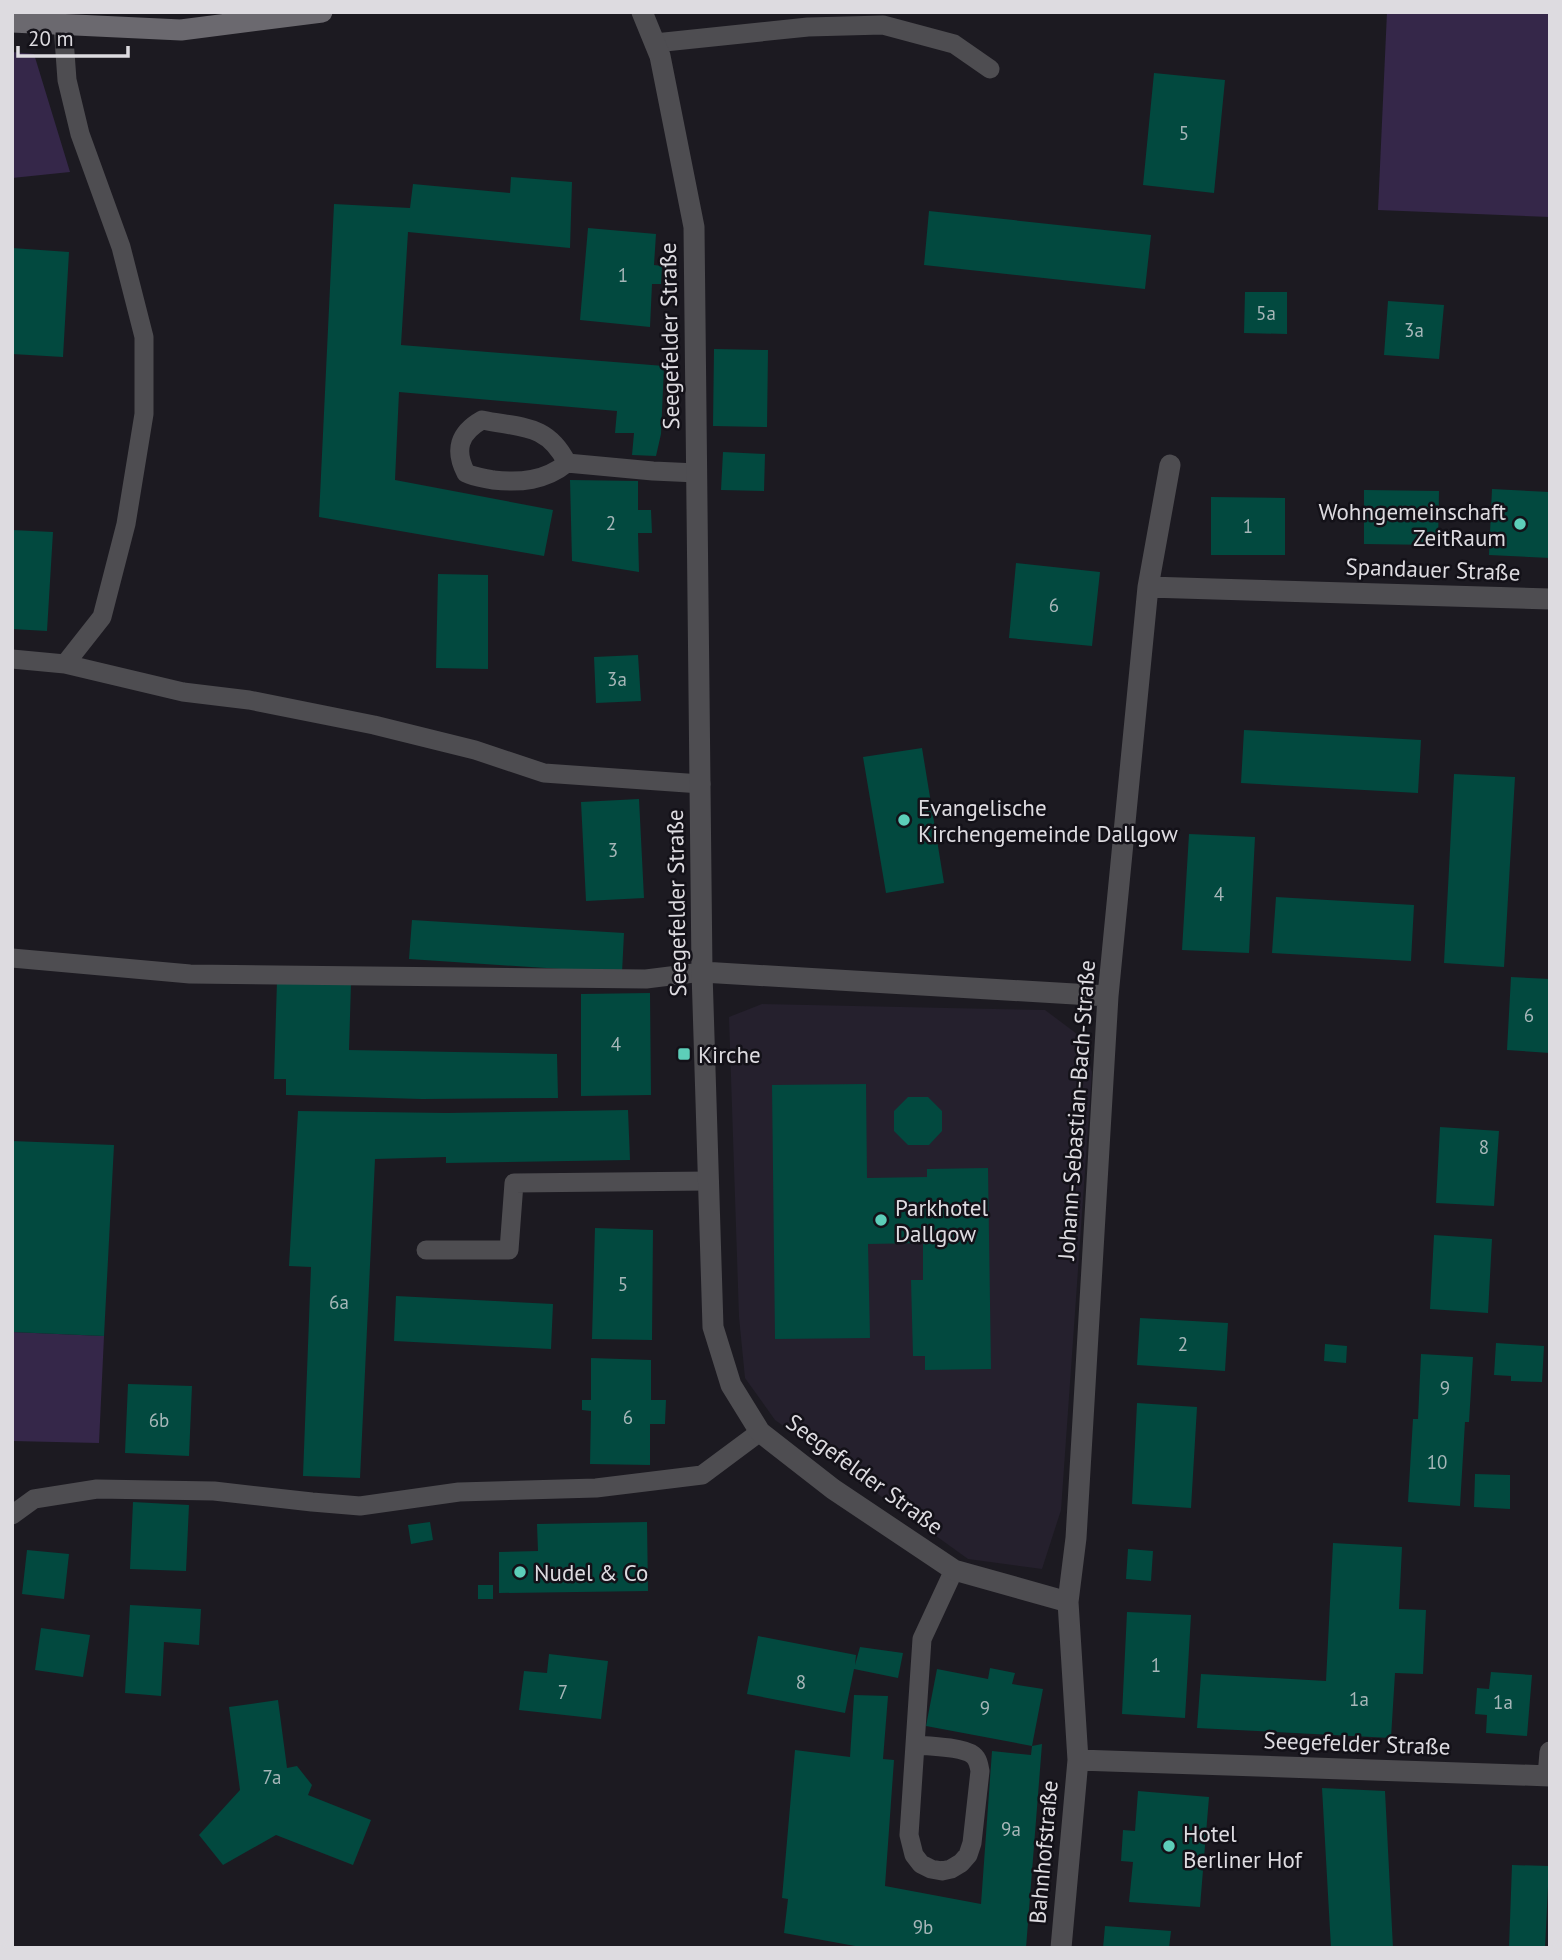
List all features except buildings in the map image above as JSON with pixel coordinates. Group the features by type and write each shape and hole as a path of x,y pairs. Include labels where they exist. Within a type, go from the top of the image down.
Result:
{"street":[{"path":"12,22 181,30 322,12"},
{"name":"Seegefelder Straße","path":"642,12 660,56 694,227 702,972 713,1327 731,1385 760,1432 833,1489 954,1570 1068,1602"},
{"name":"Johann-Sebastian-Bach-Straße","path":"1078,1760 1068,1602 1076,1538 1108,996 1148,587 1170,465"},
{"name":"Spandauer Straße","path":"1148,587 1550,599"},
{"path":"702,972 1108,996"},
{"path":"1549,1776 1550,1752"},
{"name":"Seegefelder Straße","path":"1078,1760 1549,1776"},
{"name":"Bahnhofstraße","path":"1061,1948 1078,1760"}],"lane":[{"path":"655,43 808,27 883,24 954,44 990,69"},
{"path":"63,25 67,80 80,134 121,247 144,337 144,414 126,524 102,617 65,664"},
{"path":"567,463 560,449 548,436 537,431 482,420 464,432 459,447 461,465 466,473 515,482 544,477 567,463 697,473"},
{"path":"12,659 65,664 183,692 248,700 374,725 475,750 544,773 701,784"},
{"path":"12,958 190,974 646,979 702,972"},
{"path":"426,1250 509,1250 514,1183 709,1181"},
{"path":"12,1515 34,1499 97,1489 214,1490 360,1506 459,1492 596,1489 702,1475 760,1432"},
{"path":"915,1745 962,1750 972,1754 978,1761 972,1843 968,1855 961,1863 942,1871 921,1864 910,1844 915,1745 922,1639 954,1570"}],"shaded area":[{"path":"1387,12 1550,12 1550,217 1378,210"},
{"path":"12,52 34,54 70,172 12,178"},
{"path":"762,1004 1045,1010 1077,1034 1092,1072 1061,1510 1042,1569 968,1559 775,1420 745,1378 739,1317 729,1017"},
{"path":"12,1332 104,1336 99,1443 12,1441"}],"place":[{"name":"Wohngemeinschaft ZeitRaum","path":"1520,524"},
{"name":"Evangelische Kirchengemeinde Dallgow","path":"904,820"},
{"name":"Kirche","path":"684,1054"},
{"name":"Parkhotel Dallgow","path":"881,1220"},
{"name":"Nudel & Co","path":"520,1572"},
{"name":"Hotel Berliner Hof","path":"1169,1846"}]}
